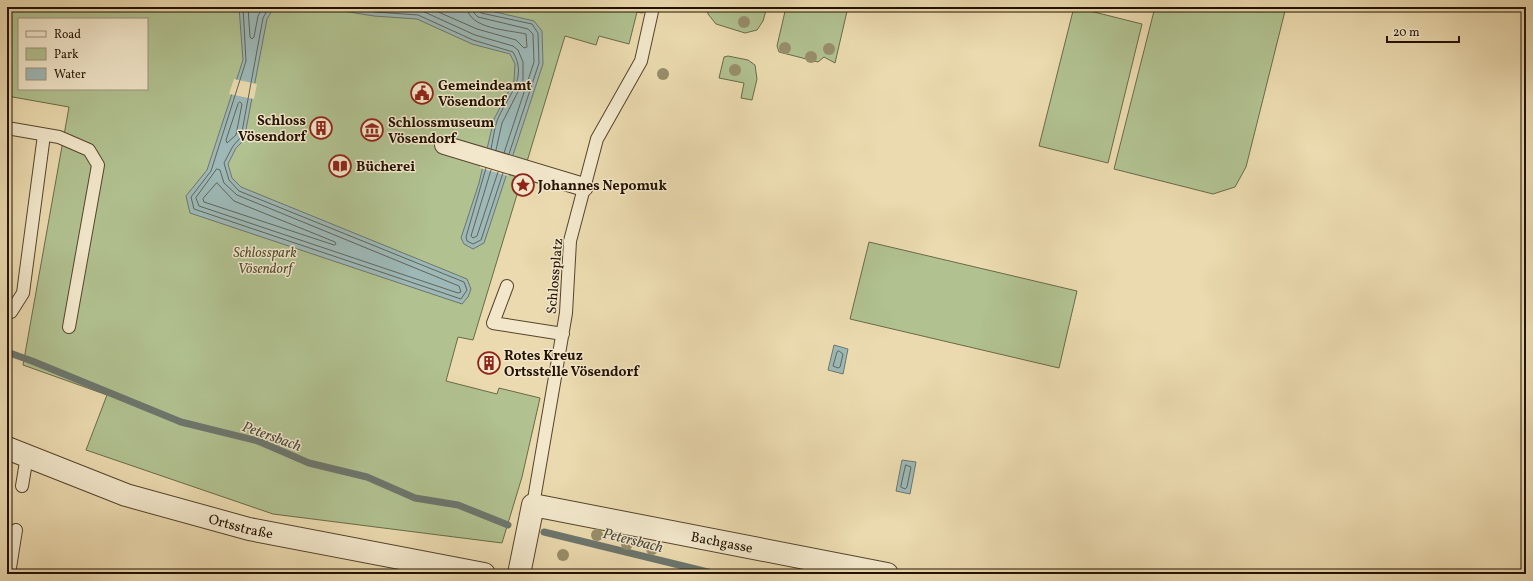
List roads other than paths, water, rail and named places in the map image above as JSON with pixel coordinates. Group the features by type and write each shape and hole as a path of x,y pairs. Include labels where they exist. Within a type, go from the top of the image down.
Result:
{"street":[{"path":"444,144 584,188"},
{"name":"Ortsstraße","path":"7,448 126,495 249,529 484,574"},
{"path":"518,574 533,505"},
{"name":"Bachgasse","path":"533,505 887,574"}],"lane":[{"name":"Schlossplatz","path":"533,505 566,313 570,241 597,139 641,61 653,7"},
{"path":"7,128 59,137 89,150 98,165 69,328"},
{"path":"7,313 11,312 23,293 44,135"},
{"path":"507,286 494,323 563,334"},
{"path":"22,486 27,456"},
{"path":"9,574 16,530"}],"water":[{"path":"239,7 277,7 273,9 267,19 244,140 236,148 228,164 232,178 241,187 467,279 471,289 468,297 462,304 190,213 186,196 207,170 243,60"},
{"path":"318,7 474,7 534,21 542,31 543,64 484,243 473,249 464,244 461,238 479,183 494,119 514,81 515,64 510,54 472,44 417,19 374,16"},
{"path":"834,345 848,349 843,374 828,370"},
{"path":"902,460 916,462 910,494 896,491"}],"waterway":[{"name":"Petersbach","path":"7,352 181,422 258,441 309,463 367,477 415,498 458,505 508,525"},
{"name":"Petersbach","path":"544,532 716,574"}],"place":[{"name":"Gemeindeamt Vösendorf","path":"422,93"},
{"name":"Schloss Vösendorf","path":"321,128"},
{"name":"Schlossmuseum Vösendorf","path":"372,130"},
{"name":"Bücherei","path":"340,166"},
{"name":"Johannes Nepomuk","path":"523,185"},
{"name":"Rotes Kreuz Ortsstelle Vösendorf","path":"489,363"}],"park label":[{"name":"Schlosspark Vösendorf","path":"265,260"}]}
